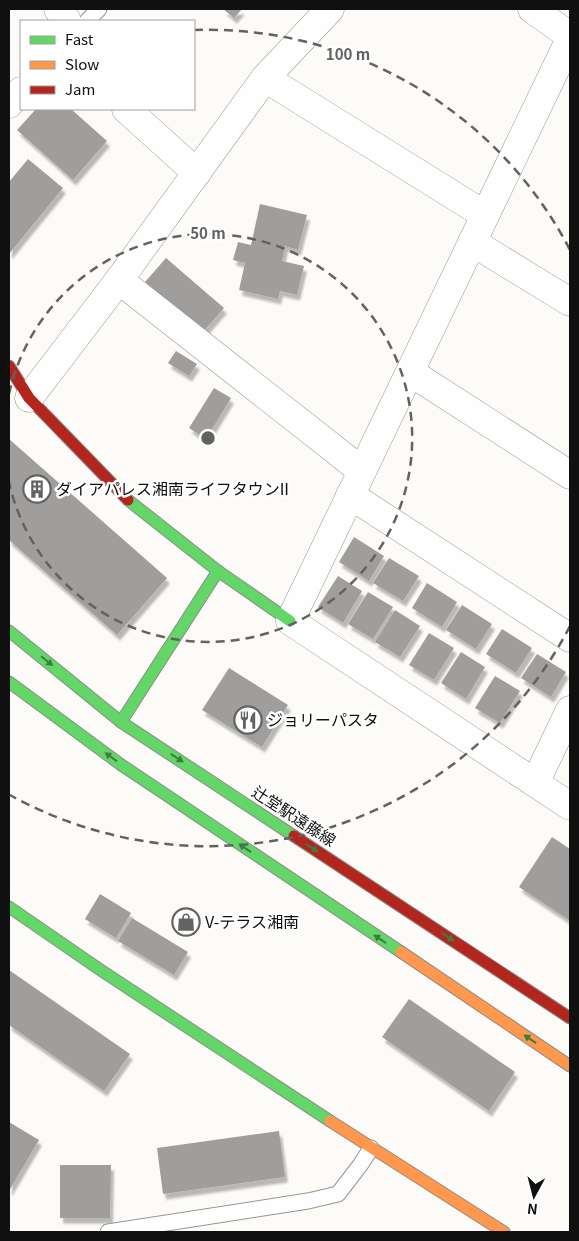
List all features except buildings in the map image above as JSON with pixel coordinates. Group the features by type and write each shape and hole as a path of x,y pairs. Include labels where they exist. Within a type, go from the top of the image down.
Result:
{"street":[{"path":"58,9 66,20"},
{"path":"30,398 119,280 265,78 330,9"},
{"path":"290,621 570,38 532,9"},
{"path":"265,78 485,215"},
{"path":"9,104 20,92"},
{"path":"127,110 197,173"},
{"path":"472,242 570,302"},
{"path":"119,280 362,471"},
{"path":"9,366 30,398 128,500 218,571 290,621 570,806"},
{"path":"410,372 570,475"},
{"path":"350,495 570,638"},
{"path":"121,722 218,571"},
{"name":"辻堂駅遠藤線","path":"9,631 121,722 570,1018"},
{"path":"9,682 120,764 570,1066"},
{"path":"535,783 570,710"},
{"path":"9,907 102,971 499,1231"}],"lane":[{"path":"88,20 99,9"},
{"path":"108,1232 338,1194 371,1148"}],"traffic: fast":[{"path":"128,500 218,571 290,621"},
{"path":"121,722 218,571"},
{"path":"9,631 121,722 294,836"},
{"path":"9,682 120,764 401,952"},
{"path":"9,907 102,971 330,1121"}],"traffic: slow":[{"path":"401,952 570,1066"},
{"path":"330,1121 504,1232"}],"traffic: jam":[{"path":"9,366 29,398 128,500"},
{"path":"294,836 570,1018"}],"place":[{"name":"ダイアパレス湘南ライフタウンII","path":"37,489"},
{"name":"ジョリーパスタ","path":"248,720"},
{"name":"V-テラス湘南","path":"186,922"}]}
